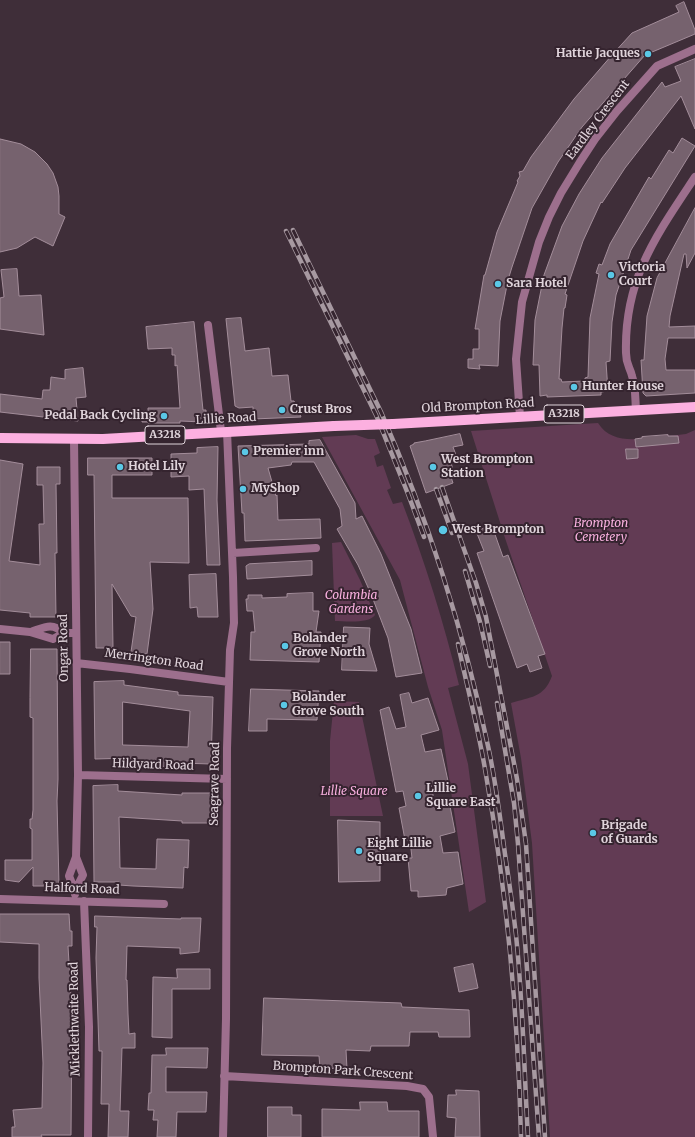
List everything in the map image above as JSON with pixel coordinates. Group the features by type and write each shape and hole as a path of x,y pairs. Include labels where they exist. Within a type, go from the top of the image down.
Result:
{"main road":[{"name":"Old Brompton Road","path":"334,426 695,407"},
{"name":"Lillie Road","path":"0,438 110,438 334,426"}],"street":[{"name":"Eardley Crescent","path":"520,417 516,359 522,302 539,242 549,217 561,193 595,139 635,91 657,66 695,49"},
{"path":"636,410 632,376 627,366 626,354 627,325 634,288 642,264 652,244 695,177"},
{"name":"Seagrave Road","path":"208,325 224,431 233,554 234,622 230,650 229,682 223,1137"},
{"name":"Ongar Road","path":"74,439 76,580 75,633 78,775 76,857 69,876 75,890 75,901"},
{"path":"233,554 316,548"},
{"path":"30,632 48,626 58,627 64,633"},
{"path":"0,629 30,632 53,639 64,633 75,633"},
{"name":"Merrington Road","path":"76,663 229,682"},
{"name":"Hildyard Road","path":"78,775 227,779"},
{"name":"Ongar Road","path":"75,890 83,875 76,857"},
{"name":"Halford Road","path":"0,899 164,904"},
{"name":"Micklethwaite Road","path":"84,901 89,1027 88,1137"},
{"name":"Brompton Park Crescent","path":"224,1076 407,1086 423,1089 429,1097 433,1137"}],"green space":[{"name":"Brompton Cemetery","path":"598,423 604,431 612,435 630,439 686,434 695,430 695,1137 550,1137 532,843 521,758 511,703 536,696 541,693 549,683 552,676 505,538 471,431"},
{"path":"356,435 368,439 375,439 380,453 374,456 377,467 383,465 391,488 387,490 393,504 402,502 434,593 459,685 448,688 468,764 486,902 469,912 442,730 428,687 400,580 322,437"},
{"name":"Columbia Gardens","path":"341,542 375,615 368,620 335,621 332,543"},
{"name":"Lillie Square","path":"334,701 359,702 383,816 330,816 330,741"}],"building":[{"path":"684,2 695,30 695,34 645,55 582,127 558,162 532,208 508,280 500,321 498,366 479,365 480,369 468,368 468,359 473,359 473,349 479,349 479,329 475,329 484,275 497,232 518,182 517,181 520,176 519,172 523,171 531,157 574,99 632,33 679,12 676,6"},
{"path":"695,59 695,129 681,96 625,168 602,203 601,202 583,241 565,294 567,295 562,328 559,379 561,379 562,382 585,381 585,378 588,377 590,318 599,274 596,273 599,264 602,265 610,244 649,177 651,179 669,150 673,153 682,138 695,146 631,250 616,295 612,322 610,361 606,362 608,391 601,392 601,395 540,396 539,365 533,365 535,320 544,275 562,226 579,194 602,158 662,82 665,87 681,81 675,67"},
{"path":"0,139 21,144 35,152 47,164 53,173 58,187 59,214 65,217 53,246 35,237 17,248 0,252"},
{"path":"695,208 695,253 687,268 686,254 684,254 670,316 669,327 695,326 695,338 668,338 665,359 666,370 695,370 695,393 646,396 643,393 641,360 644,360 647,316 657,278"},
{"path":"17,269 19,296 41,295 44,335 0,329 0,298 4,297 1,270"},
{"path":"241,318 245,351 269,348 272,376 288,375 291,401 294,401 301,417 253,419 253,407 239,408 235,406 226,319"},
{"path":"194,322 203,410 206,410 206,419 203,422 142,422 142,411 148,411 148,408 180,408 175,355 172,355 172,348 148,349 146,327"},
{"path":"83,368 86,397 76,398 78,421 0,412 0,394 42,399 43,390 50,390 51,377 65,379 65,370"},
{"name":"West Brompton Station","path":"460,434 463,445 453,447 456,455 449,456 455,476 451,477 453,483 426,493 410,446 414,443"},
{"path":"668,435 678,436 679,443 636,447 635,439"},
{"path":"320,440 355,503 356,519 362,516 381,554 411,629 422,673 396,677 388,638 371,594 358,565 337,529 342,526 340,509 314,462 292,462 291,465 268,468 276,496 277,495 278,520 320,519 321,538 245,541 238,446 309,444 309,441"},
{"path":"218,447 217,500 220,565 207,565 204,489 189,490 189,476 171,477 171,454 197,453 197,448"},
{"path":"626,449 638,449 638,458 627,459"},
{"path":"88,458 152,458 152,475 112,475 112,498 188,498 189,563 150,562 153,609 147,654 131,652 136,617 131,616 112,584 113,648 96,648 94,475 88,475"},
{"path":"0,460 23,464 9,561 40,565 39,524 44,524 43,485 37,485 37,467 60,467 60,484 56,484 56,617 30,617 30,613 0,610"},
{"path":"492,526 503,557 508,555 545,654 538,656 542,668 530,672 527,664 517,668 477,553 484,551 476,531"},
{"path":"312,561 312,575 247,579 246,566 249,564"},
{"path":"216,574 218,617 198,617 197,607 190,608 189,575"},
{"name":"Bolander Grove North","path":"313,593 313,611 319,611 316,632 321,632 319,662 250,660 251,632 255,632 253,611 247,611 246,599 248,599 248,595 262,595 262,598 287,597 287,594"},
{"path":"344,627 370,628 369,644 377,671 342,670"},
{"path":"0,642 10,642 10,674 0,674"},
{"path":"31,649 57,649 57,801 59,886 33,886 33,867 19,882 5,880 5,860 32,860 32,829 30,828 30,819 32,819 33,810 33,718 30,717"},
{"path":"124,681 124,685 178,692 178,695 213,697 211,764 180,763 180,767 131,765 131,758 95,759 94,682","holes":["123,702 190,711 188,747 123,745"]},
{"name":"Bolander Grove South","path":"251,689 319,691 317,720 267,719 267,731 249,731"},
{"name":"Lillie Square East","path":"409,693 412,703 428,698 439,730 421,735 425,752 441,749 448,781 432,786 434,804 449,801 455,832 440,836 443,853 458,852 463,884 447,888 446,895 418,897 418,891 411,891 408,858 412,858 410,840 405,840 399,808 406,806 403,791 396,792 380,710 389,707 396,729 406,727 400,695"},
{"path":"118,785 118,791 182,795 182,793 210,793 211,823 182,823 182,821 119,817 120,868 156,869 157,839 189,840 188,868 184,867 183,888 119,885 119,882 94,882 93,786"},
{"name":"Eight Lillie Square","path":"338,820 380,822 380,881 339,882"},
{"path":"0,914 69,914 70,931 72,931 72,946 68,946 72,1014 71,1135 12,1137 12,1127 15,1127 13,1110 42,1108 43,1063 39,944 0,942"},
{"path":"95,916 181,919 201,918 199,952 180,954 180,948 127,946 126,980 129,1034 135,1033 135,1048 122,1048 120,1111 129,1111 128,1137 108,1137 109,1104 101,1104 102,1051 99,1051 96,958 97,927 95,927"},
{"path":"473,964 478,988 459,992 454,968"},
{"path":"177,969 210,969 210,989 172,989 172,1038 152,1037 153,977 177,978"},
{"path":"264,998 401,1003 402,1007 469,1010 470,1037 439,1037 438,1032 410,1032 409,1046 371,1046 370,1051 346,1050 347,1069 320,1068 319,1056 262,1055"},
{"path":"166,1048 208,1048 207,1068 166,1067 166,1092 207,1092 206,1112 177,1112 176,1137 157,1137 158,1120 153,1120 154,1110 148,1110 149,1093 151,1093 152,1055 166,1055"},
{"path":"456,1090 479,1091 480,1137 455,1137 456,1118 447,1117 448,1095 456,1095"},
{"path":"360,1102 387,1102 388,1111 419,1111 419,1137 322,1137 322,1109 360,1110"},
{"path":"268,1107 292,1107 292,1115 301,1115 301,1137 268,1137"}],"railway":[{"path":"293,230 381,412 398,452 443,576 468,661 488,746 498,800 514,915 520,985 528,1137"},
{"path":"286,231 376,415 424,537"},
{"path":"442,487 476,583 486,617 517,779 526,844 545,1137"},
{"path":"436,489 452,533"},
{"path":"465,571 480,622 490,666"},
{"path":"458,644 483,759 506,910 517,1046 521,1137"},
{"path":"497,703 514,803 518,844 539,1137"}],"place":[{"name":"Hattie Jacques","path":"648,54"},
{"name":"Victoria Court","path":"611,275"},
{"name":"Sara Hotel","path":"498,284"},
{"name":"Hunter House","path":"574,387"},
{"name":"Crust Bros","path":"282,410"},
{"name":"Pedal Back Cycling","path":"164,416"},
{"name":"Premier inn","path":"245,452"},
{"name":"Hotel Lily","path":"120,467"},
{"name":"West Brompton Station","path":"433,467"},
{"name":"MyShop","path":"243,489"},
{"name":"West Brompton","path":"443,530"},
{"name":"Bolander Grove North","path":"285,646"},
{"name":"Bolander Grove South","path":"284,705"},
{"name":"Lillie Square East","path":"418,796"},
{"name":"Brigade of Guards","path":"593,833"},
{"name":"Eight Lillie Square","path":"359,851"}]}
